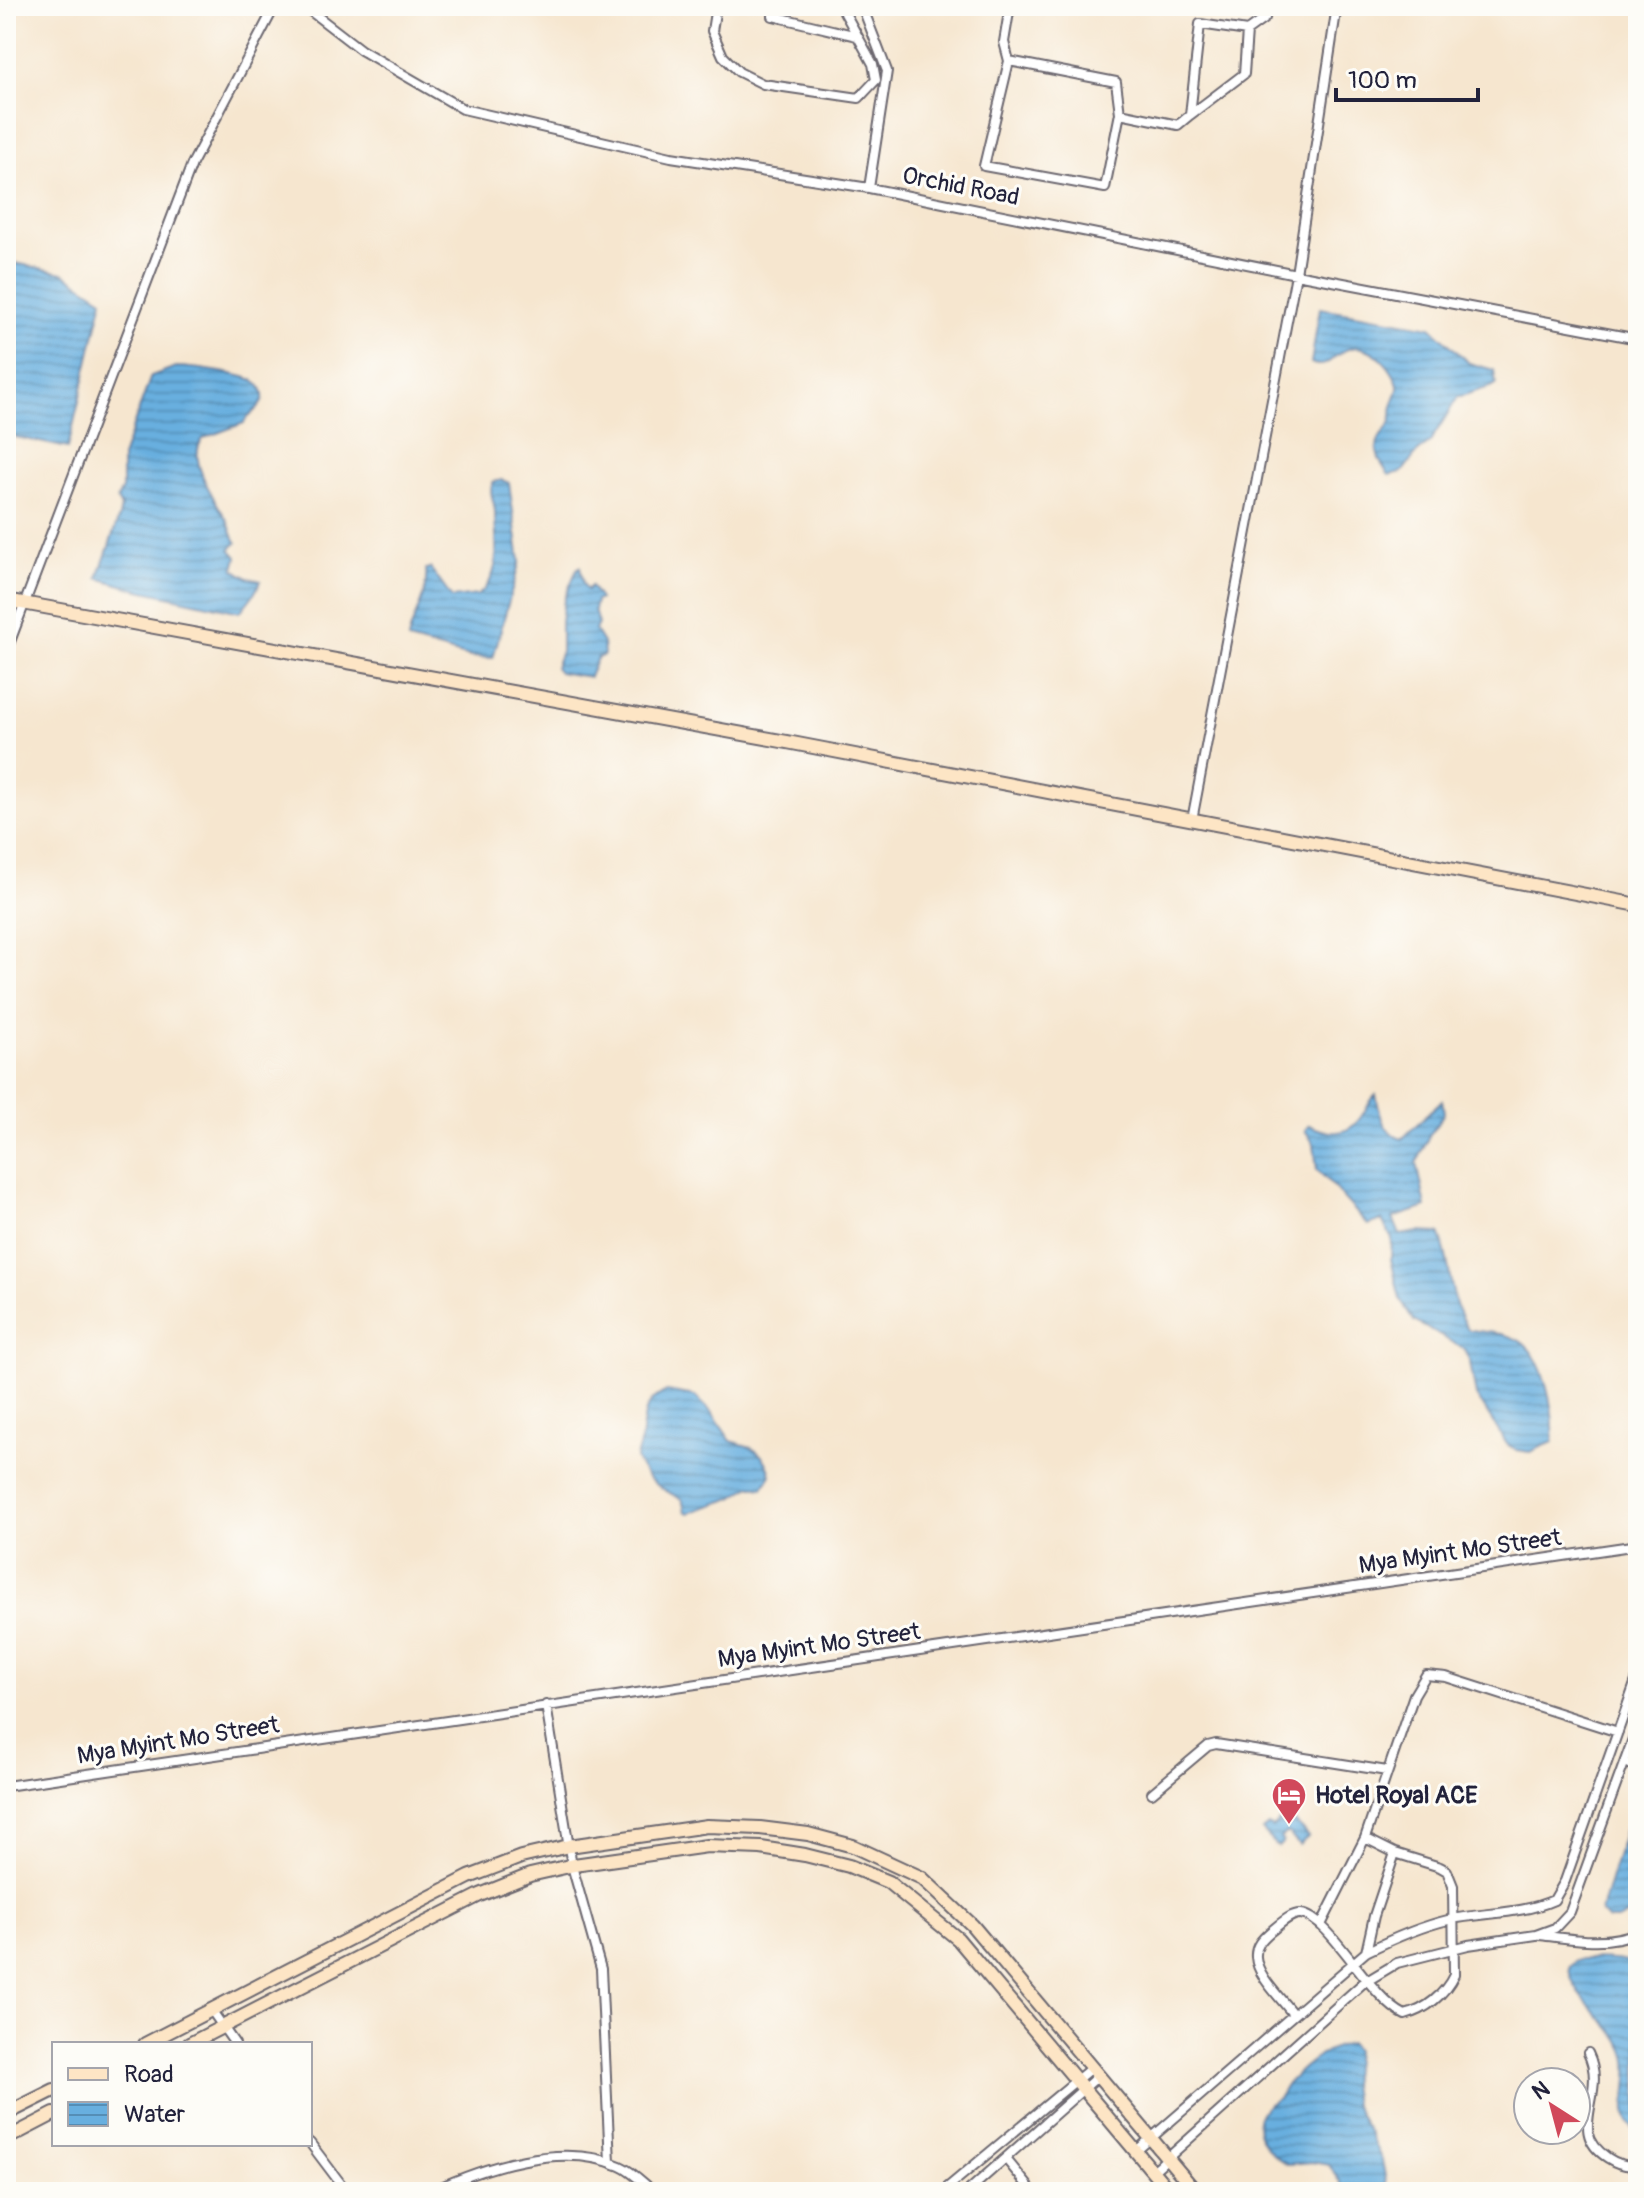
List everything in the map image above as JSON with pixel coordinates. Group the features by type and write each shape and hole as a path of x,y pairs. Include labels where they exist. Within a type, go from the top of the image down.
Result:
{"main road":[{"path":"6,600 787,742 1638,905"},
{"path":"149,2042 469,1877 521,1857 569,1846 707,1826 808,1834 853,1846 922,1878 972,1925 1007,1965 1196,2192"},
{"path":"193,2042 480,1895 530,1875 707,1846 761,1848 849,1866 888,1882 958,1939 1170,2192"},
{"path":"6,2114 52,2091"},
{"path":"6,2139 52,2115"}],"street":[{"path":"6,652 192,164 275,6"},
{"name":"Orchid Road","path":"304,6 361,50 463,109 671,157 869,188 1638,339"},
{"path":"716,6 712,31 723,56 739,72 763,84 859,98 876,80 873,64 841,6"},
{"path":"774,6 773,16 857,36"},
{"path":"862,6 887,71 869,188"},
{"path":"1009,61 1116,82 1120,113 1105,188 984,166 1009,61 1004,42 1010,6"},
{"path":"1190,115 1200,24 1247,31 1265,18 1267,6"},
{"path":"1192,820 1296,274 1337,6"},
{"path":"1120,113 1178,125 1244,74 1247,31"},
{"name":"Mya Myint Mo Street","path":"6,1786 1638,1545"},
{"path":"1321,1925 1365,1838 1414,1695 1426,1675 1446,1677 1618,1732"},
{"path":"1135,2152 1366,1952 1401,1935 1455,1919 1521,1911 1554,1900 1565,1881 1638,1675"},
{"path":"546,1705 572,1866 601,1969 610,2162"},
{"path":"1152,2172 1367,1981 1397,1963 1536,1935 1555,1928 1570,1912 1638,1725"},
{"path":"1152,1793 1208,1746 1216,1744 1387,1771"},
{"path":"1625,1761 1638,1769"},
{"path":"1292,2013 1258,1967 1255,1954 1260,1941 1293,1915 1303,1914 1321,1925 1367,1981 1396,2011 1405,2015 1426,2008 1449,1985 1454,1975 1453,1886 1444,1868 1395,1853 1365,1838"},
{"path":"1366,1952 1374,1916 1395,1853"},
{"path":"1536,1935 1600,1940 1622,1939 1638,1932"},
{"path":"212,2011 233,2042"},
{"path":"1588,2053 1593,2062 1595,2082 1587,2135 1594,2147 1614,2163 1638,2165"},
{"path":"942,2192 1095,2072"},
{"path":"967,2192 1006,2159 1080,2085"},
{"path":"312,2146 347,2192"},
{"path":"430,2192 472,2173 532,2159 593,2156 623,2167 654,2192"},
{"path":"1006,2159 1033,2192"}],"water":[{"path":"6,261 63,273 103,299 68,448 6,435"},
{"path":"1320,308 1431,327 1469,363 1494,370 1496,385 1458,397 1430,442 1402,472 1389,475 1380,461 1377,446 1391,421 1397,382 1383,360 1363,348 1343,351 1322,365 1311,363"},
{"path":"176,367 241,376 256,382 263,392 261,403 244,423 204,438 199,446 198,456 204,479 237,543 230,549 237,557 234,569 248,578 261,581 240,612 98,578 121,507 117,500 122,489 122,457 151,376"},
{"path":"502,480 509,483 520,561 493,658 470,657 408,640 423,597 426,569 430,568 452,598 478,595 492,578 496,546 491,490 493,482"},
{"path":"580,567 587,590 591,586 600,599 596,601 594,610 598,624 595,630 603,643 604,655 597,658 589,677 559,672 555,667 561,651 564,600"},
{"path":"1376,1095 1386,1127 1402,1139 1442,1100 1444,1113 1417,1163 1426,1207 1393,1218 1400,1235 1439,1233 1457,1307 1469,1330 1512,1337 1527,1347 1535,1358 1550,1401 1553,1442 1530,1452 1516,1450 1507,1444 1476,1396 1470,1362 1464,1349 1414,1321 1400,1299 1391,1259 1392,1239 1382,1220 1368,1225 1317,1169 1314,1144 1305,1130 1309,1125 1328,1132 1346,1130 1360,1119"},
{"path":"667,1391 695,1396 712,1413 731,1441 752,1448 762,1456 771,1475 763,1488 751,1486 733,1498 688,1513 682,1499 649,1479 636,1459 644,1417 653,1400"},
{"path":"1638,1812 1638,1908 1620,1920 1608,1920 1601,1912 1603,1904 1627,1823"},
{"path":"1288,1814 1308,1837 1299,1845 1287,1832 1280,1838 1283,1842 1278,1847 1262,1830 1268,1825 1272,1828"},
{"path":"1581,1959 1623,1961 1632,1965 1635,1971 1638,1991 1638,2133 1627,2117 1628,2066 1622,2044 1586,2002 1572,1980 1569,1968"},
{"path":"1350,2043 1355,2051 1351,2085 1354,2104 1382,2160 1388,2192 1342,2192 1341,2182 1329,2165 1312,2162 1288,2164 1274,2155 1259,2134 1257,2126 1263,2110 1278,2098 1294,2077 1324,2052"}],"place":[{"name":"Hotel Royal ACE","path":"1289,1826"}]}
